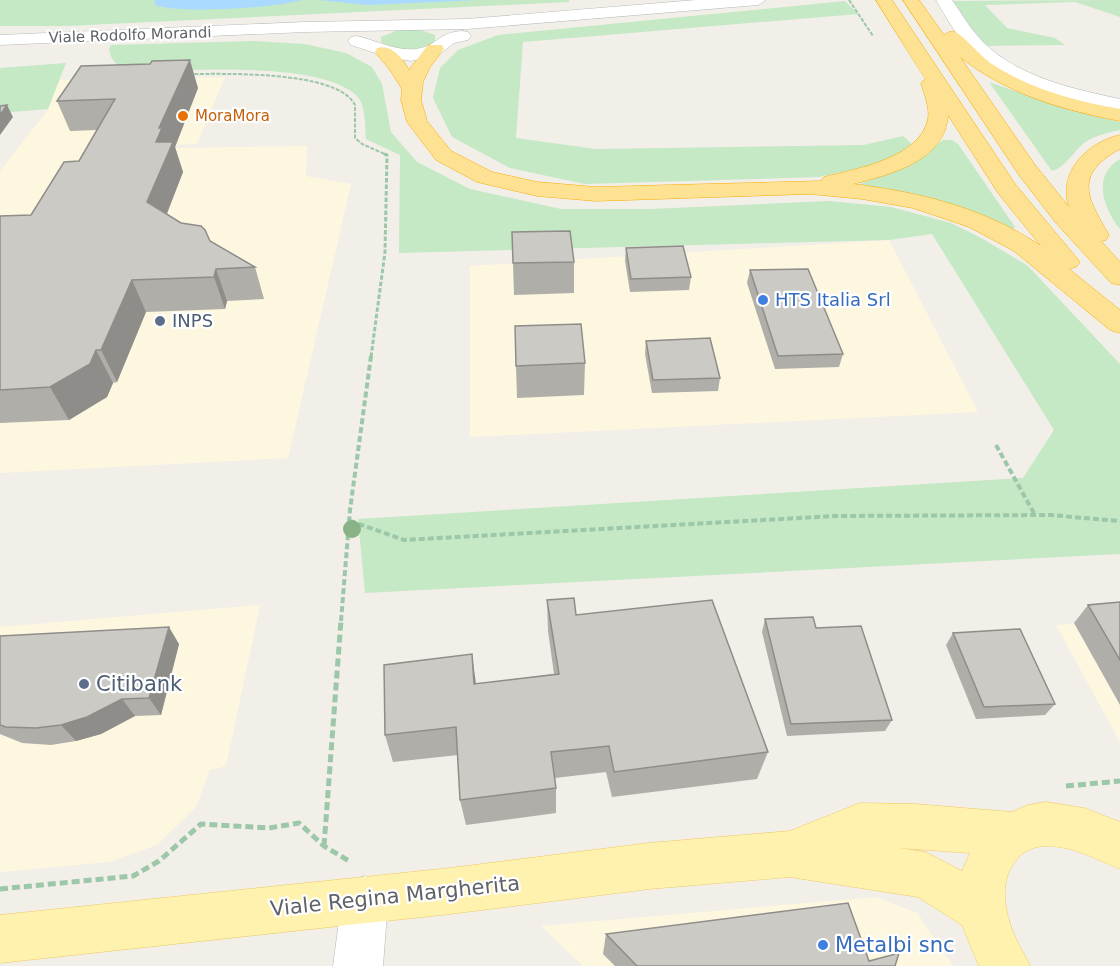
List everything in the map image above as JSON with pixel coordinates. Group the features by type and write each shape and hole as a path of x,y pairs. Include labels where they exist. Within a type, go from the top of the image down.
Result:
{"highway":[{"path":"884,0 1006,188 1047,240 1120,323"},
{"path":"912,1 945,30 957,45 990,71 1042,94 1120,115"},
{"path":"912,1 1027,170 1065,218 1120,277"},
{"path":"410,87 422,64 440,44"},
{"path":"378,48 398,67 410,87 414,114 422,133 453,161 476,173 506,184 564,193 613,195 810,188 910,200 976,220 1010,237 1038,256 1120,323"},
{"path":"810,188 881,170 922,147 938,122 938,109 927,68"},
{"path":"1120,141 1104,149 1089,162 1082,170 1076,188 1082,212 1120,277"}],"main road":[{"path":"1005,966 991,939 982,910 982,878 993,852 1012,834 1037,824 1068,825 1114,835"},
{"name":"Viale Regina Margherita","path":"790,854 860,825 915,826 1012,834"},
{"name":"Viale Regina Margherita","path":"0,939 362,880 450,891 649,866 790,854 925,875 982,910"}],"street":[{"name":"Viale Rodolfo Morandi","path":"0,40 304,27 430,25 758,0"},
{"path":"944,0 976,46 1005,66 1061,91 1120,105"},
{"name":"Viale Rodolfo Morandi","path":"261,30 327,37 404,55 440,44 555,17"},
{"path":"430,25 441,29 446,34 440,44"},
{"path":"378,48 373,36 390,26"},
{"path":"358,966 362,880"}],"path":[{"path":"849,0 873,36"},
{"path":"184,75 252,73 303,80 335,89 351,99 355,105 355,138 362,144 387,155 385,252 350,521 324,846"},
{"path":"996,446 1035,515"},
{"path":"350,521 404,540 835,516 1035,515 1120,521"},
{"path":"0,889 133,876 159,861 201,824 269,828 298,823 324,846 351,862 362,880"}],"shaded area":[{"name":"INPS","path":"225,77 197,144 60,150 307,146 306,176 351,184 288,458 0,473 0,171 48,110 59,80"},
{"path":"889,240 978,412 470,437 470,266"},
{"path":"260,605 226,766 210,770 196,807 157,845 109,862 0,872 0,627"},
{"path":"1120,620 1120,742 1056,625"},
{"path":"876,897 917,913 953,966 583,966 541,926"}],"green space":[{"path":"0,0 569,0 569,2 67,26 0,26"},
{"path":"1120,0 1120,17 1075,2 985,5 1007,28 1055,38 1065,45 983,46 951,1"},
{"path":"845,1 858,14 523,42 516,138 596,149 864,145 903,136 914,146 875,165 819,177 585,184 510,168 452,137 433,98 440,68 458,50 498,35"},
{"path":"418,29 435,35 435,41 416,49 394,48 381,42 381,37 396,31"},
{"path":"253,41 305,44 346,53 372,67 382,84 391,132 417,162 470,189 561,209 650,209 829,201 891,207 951,223 983,239 1028,266 1120,364 1120,554 365,593 358,519 1023,478 1054,430 932,234 889,240 399,253 400,155 366,139 362,104 356,95 338,84 312,76 283,72 217,70 134,72 114,62 109,49 111,45"},
{"path":"66,63 48,109 0,113 0,68"},
{"path":"989,82 1072,111 1120,122 1120,130 1088,140 1061,166 1052,171"},
{"path":"943,140 952,140 958,144 1015,227 1011,230 975,213 938,201 860,187 859,184 905,168"},
{"path":"1120,159 1120,229 1105,203 1103,183 1111,166"}],"water":[{"path":"155,0 302,0 227,9 184,9 155,5"},
{"path":"319,0 478,0 368,5"}],"building":[{"path":"190,60 159,128 162,128 156,142 173,142 147,202 181,223 201,226 210,241 255,267 216,269 214,277 132,280 101,350 96,350 90,364 50,387 0,390 0,216 31,215 64,162 79,161 115,99 57,101 81,66"},
{"path":"7,105 0,115 0,106"},
{"path":"570,231 574,262 513,263 512,232"},
{"path":"683,246 691,277 631,279 626,248"},
{"path":"808,269 843,354 778,356 750,270"},
{"path":"581,324 585,363 516,366 515,326"},
{"path":"710,338 720,378 653,380 646,341"},
{"path":"574,598 576,615 712,600 768,752 614,772 609,746 551,752 556,788 460,800 456,727 385,735 384,665 472,654 474,684 559,674 547,600"},
{"path":"1120,602 1120,660 1088,605"},
{"path":"813,617 816,628 861,626 892,720 791,724 765,619"},
{"name":"Citibank","path":"169,627 149,698 122,699 87,717 61,725 36,728 0,725 0,636"},
{"path":"1020,629 1055,704 984,707 953,633"},
{"path":"848,903 869,961 899,953 895,966 637,966 606,934"}],"place":[{"name":"MoraMora","path":"183,116"},
{"name":"HTS Italia Srl","path":"763,300"},
{"name":"INPS","path":"160,321"},
{"name":"Citibank","path":"84,684"},
{"name":"Metalbi snc","path":"823,945"}]}
